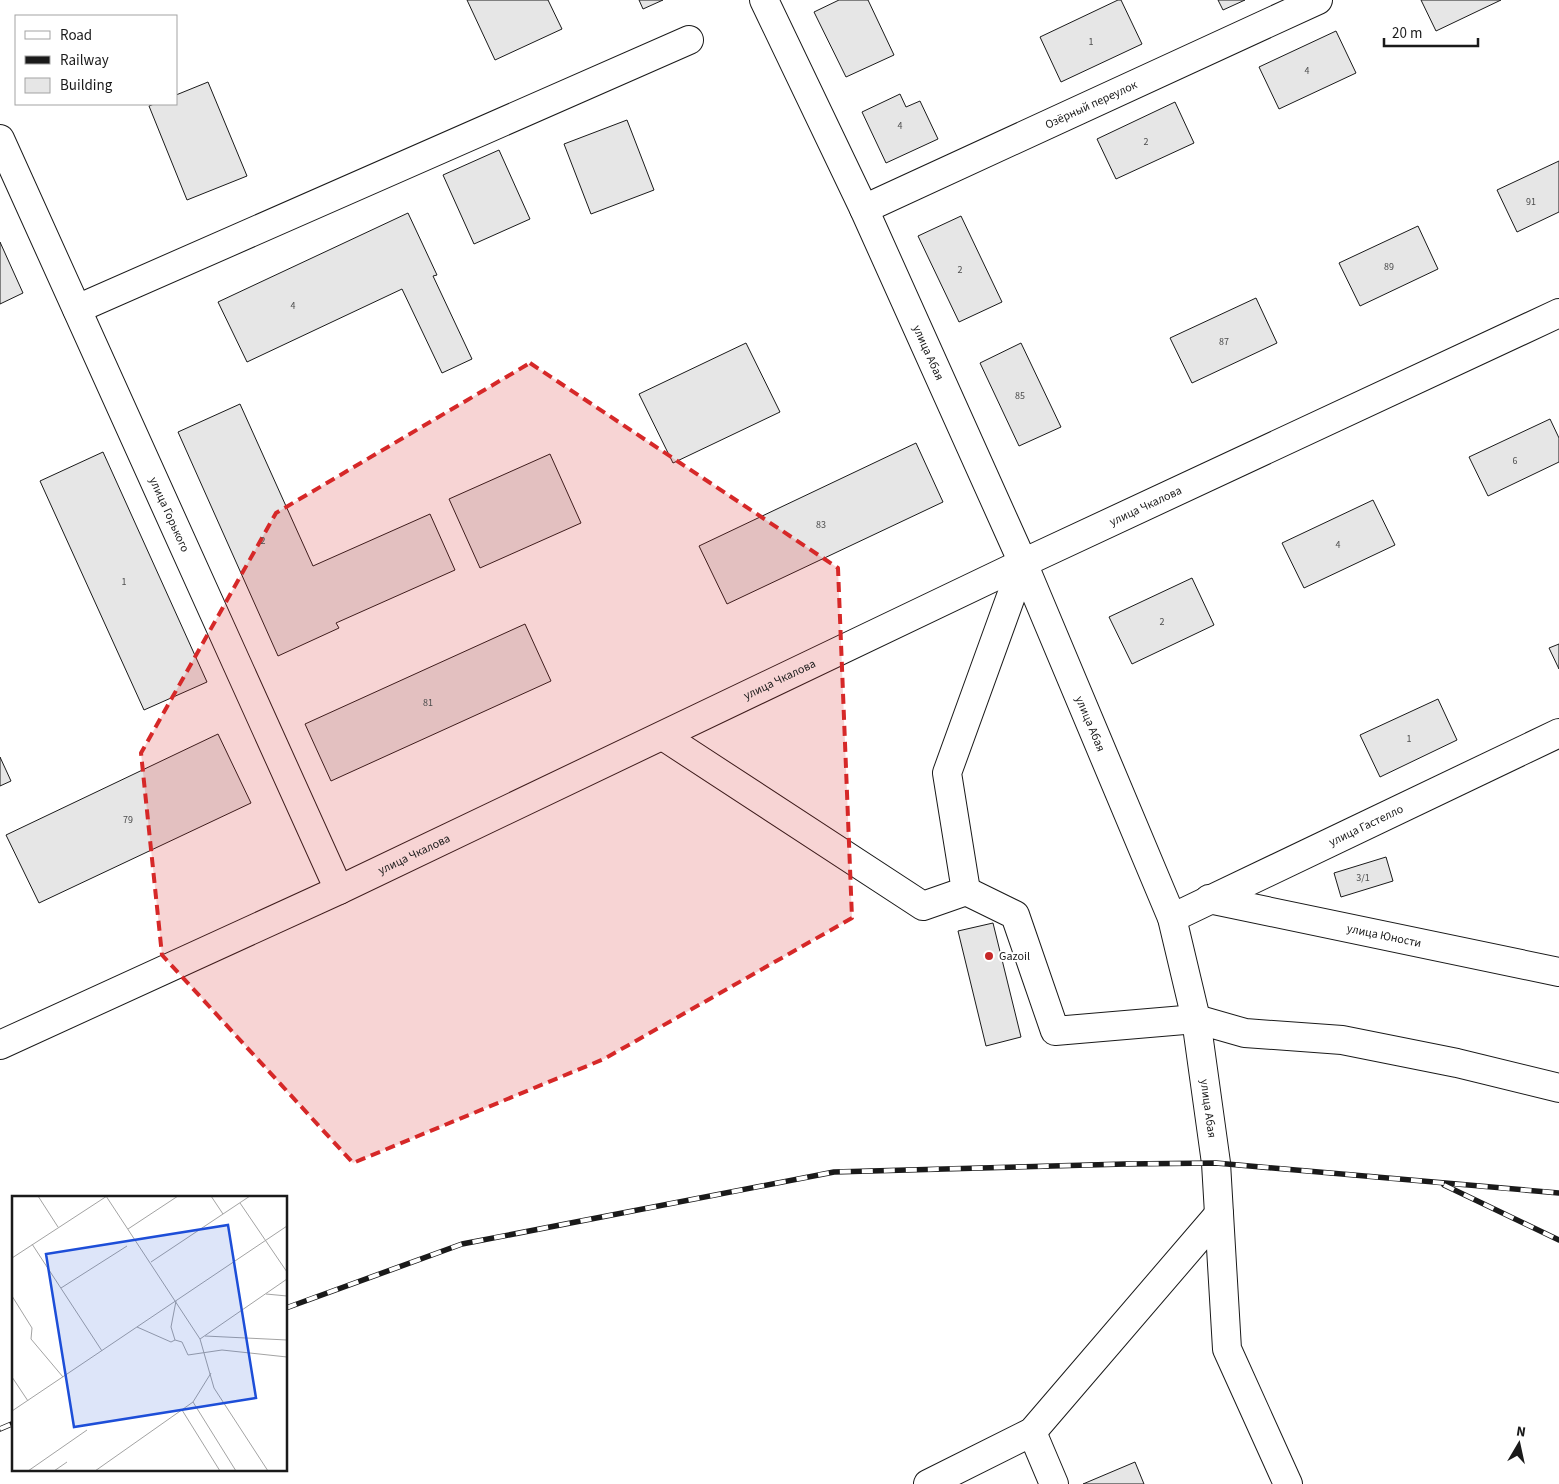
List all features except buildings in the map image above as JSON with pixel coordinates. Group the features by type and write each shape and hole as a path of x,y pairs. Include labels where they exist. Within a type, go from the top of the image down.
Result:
{"street":[{"name":"улица Абая","path":"764,0 864,209 1023,563 1172,918 1196,1019 1216,1163 1227,1349 1288,1484"},
{"name":"Озёрный переулок","path":"864,209 1318,0"},
{"path":"77,309 689,40"},
{"name":"улица Горького","path":"0,139 339,890"},
{"name":"улица Чкалова","path":"0,1045 339,890 1023,563 1559,313"},
{"path":"966,891 947,773 1023,563"},
{"name":"улица Гастелло","path":"1172,918 1559,733"},
{"path":"662,736 923,906 966,891 1015,915 1055,1031 1196,1019 1245,1033 1342,1040 1457,1063 1559,1088"},
{"name":"улица Юности","path":"1210,899 1559,972"},
{"path":"929,1484 1032,1432 1219,1214"},
{"path":"1032,1432 1054,1484"}],"highlighted area":[{"path":"530,363 838,568 852,918 604,1059 353,1163 162,955 141,753 276,513"}],"railway":[{"path":"288,1307 462,1244 834,1172 1216,1163 1559,1193"},
{"path":"1444,1185 1559,1240"},
{"path":"0,1429 12,1424"}],"place":[{"name":"Gazoil","path":"989,956"}]}
